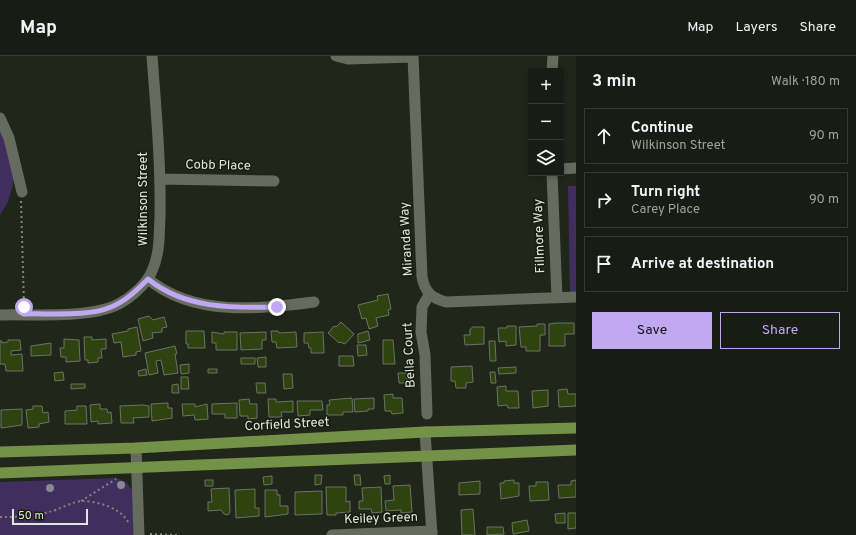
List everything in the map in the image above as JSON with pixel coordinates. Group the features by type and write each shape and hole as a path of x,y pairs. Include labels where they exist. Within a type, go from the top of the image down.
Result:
{"main road":[{"name":"Corfield Street","path":"0,452 136,448 425,432 576,428"},
{"path":"0,473 576,450"}],"street":[{"name":"Wilkinson Street","path":"0,315 86,312 110,307 130,296 148,279 158,252 161,179 152,56"},
{"path":"336,56 348,59 413,57"},
{"path":"552,68 553,56"},
{"name":"Miranda Way","path":"413,57 422,277 423,286 429,295"},
{"path":"0,118 9,138 22,192"},
{"path":"564,169 576,168"},
{"name":"Fillmore Way","path":"552,176 557,298"},
{"name":"Cobb Place","path":"161,179 274,181"},
{"path":"148,279 174,295 207,305 234,308 277,307 314,302"},
{"path":"429,295 446,302 576,298"},
{"name":"Bella Court","path":"427,414 425,355 421,332 422,307 429,295"},
{"path":"425,432 432,533"},
{"path":"136,448 144,535"},
{"name":"Keiley Green","path":"332,535 432,533"}],"path":[{"path":"22,192 24,314"},
{"path":"0,517 32,516 49,512 81,501 120,476"},
{"path":"81,501 116,510 123,514 129,525"},
{"path":"144,535 177,535"}],"shaded area":[{"path":"0,127 3,132 14,180 8,202 0,215"},
{"path":"568,186 576,186 576,292 570,292"},
{"path":"117,478 126,482 132,490 134,535 0,535 0,482"}],"building":[{"path":"388,294 391,309 388,310 389,315 376,318 378,326 369,329 366,318 362,319 358,305 378,300 377,296"},
{"path":"149,316 153,320 164,317 167,327 162,328 162,332 152,333 153,338 143,341 138,319"},
{"path":"341,322 354,334 345,344 339,343 328,333 334,326 336,327"},
{"path":"574,323 574,334 565,334 565,346 549,346 549,324"},
{"path":"537,324 545,324 545,335 540,335 540,351 526,351 526,347 521,347 519,327 537,326"},
{"path":"507,326 516,326 516,345 506,346 506,341 499,342 498,328 507,328"},
{"path":"137,327 141,351 136,352 136,355 123,357 121,342 114,343 112,334 128,331 128,329"},
{"path":"473,327 484,327 484,344 465,345 464,335 470,335 470,329"},
{"path":"186,331 204,331 205,348 188,348 188,344 186,344"},
{"path":"271,331 278,331 279,333 296,332 297,347 277,348 276,342 272,342"},
{"path":"368,331 370,340 358,343 358,334"},
{"path":"212,332 224,334 224,332 237,332 237,350 216,350 216,343 212,343"},
{"path":"266,332 266,340 262,340 262,349 241,350 240,333"},
{"path":"323,332 324,353 311,353 311,348 309,348 308,343 304,343 304,333"},
{"path":"84,337 92,337 92,340 106,339 106,349 101,349 102,358 98,358 98,362 88,363 88,360 85,360"},
{"path":"64,339 79,340 80,361 66,362 66,357 61,357 60,348 64,348"},
{"path":"8,340 20,340 21,350 11,351 11,355 22,354 23,371 6,371 5,364 0,364 0,341 2,341 2,343 8,342"},
{"path":"383,340 393,340 395,364 383,364"},
{"path":"489,341 495,341 496,361 490,361"},
{"path":"51,343 51,355 31,356 31,346"},
{"path":"357,345 366,345 367,355 358,356"},
{"path":"175,346 178,373 164,375 161,360 156,361 158,373 149,375 145,353"},
{"path":"339,356 353,356 354,366 339,366"},
{"path":"266,357 266,367 258,367 257,358"},
{"path":"241,358 255,358 255,364 241,364"},
{"path":"189,364 189,373 181,374 180,365"},
{"path":"472,366 473,382 466,383 466,388 456,388 455,381 451,381 451,367"},
{"path":"516,367 516,373 499,374 498,368"},
{"path":"146,369 147,375 139,376 138,371"},
{"path":"208,369 217,369 217,373 208,373"},
{"path":"63,372 64,380 55,381 54,373"},
{"path":"490,372 495,372 496,383 491,383"},
{"path":"398,373 407,373 407,383 399,383"},
{"path":"283,374 292,374 293,388 284,389"},
{"path":"181,377 188,377 189,389 181,389"},
{"path":"256,383 265,383 266,393 257,393"},
{"path":"71,384 85,384 85,388 71,389"},
{"path":"178,384 179,393 172,393 172,385"},
{"path":"506,386 506,391 518,391 519,408 508,408 507,405 498,406 497,387"},
{"path":"567,389 568,394 576,394 576,406 559,407 558,390"},
{"path":"548,390 548,406 533,408 532,391"},
{"path":"393,394 393,398 402,398 403,413 392,414 391,411 385,411 384,395"},
{"path":"352,398 353,412 343,412 343,415 327,415 327,405 330,405 329,400"},
{"path":"374,398 374,409 355,412 354,399"},
{"path":"249,399 250,404 257,404 257,418 248,419 248,416 240,416 239,400"},
{"path":"268,399 276,399 276,402 293,401 293,412 281,412 282,417 269,417"},
{"path":"297,401 322,401 323,410 310,410 310,415 298,416"},
{"path":"168,403 168,408 172,408 172,418 152,421 151,404"},
{"path":"237,403 237,418 225,418 225,414 212,414 212,404"},
{"path":"100,404 100,409 107,409 108,413 111,412 112,423 98,424 98,421 91,422 90,405"},
{"path":"182,404 195,404 195,407 207,404 208,419 195,420 194,415 183,416"},
{"path":"33,406 42,406 43,413 48,412 49,422 39,424 39,427 28,428 26,410 33,409"},
{"path":"77,406 86,406 87,424 65,424 65,411 77,410"},
{"path":"120,406 149,406 149,417 133,418 134,423 121,423"},
{"path":"22,409 22,425 1,428 1,410"},
{"path":"315,475 322,475 321,484 315,485"},
{"path":"354,475 360,475 361,485 355,485"},
{"path":"390,475 390,484 385,484 384,476"},
{"path":"272,476 272,484 264,485 263,477"},
{"path":"205,480 213,480 213,486 205,486"},
{"path":"514,480 514,483 519,483 519,496 501,499 500,483"},
{"path":"576,480 576,497 559,498 558,485 571,485 571,481"},
{"path":"480,481 480,494 459,495 459,483"},
{"path":"536,482 548,482 549,500 530,501 529,486 536,486"},
{"path":"410,485 412,512 401,513 401,510 386,511 385,501 394,500 393,486"},
{"path":"326,487 346,487 346,502 350,501 350,512 327,515"},
{"path":"381,487 382,512 372,513 371,509 359,509 359,501 363,501 362,488"},
{"path":"229,488 230,512 228,515 224,514 221,510 208,511 208,502 212,502 211,489"},
{"path":"255,489 255,508 259,508 259,516 236,518 235,490"},
{"path":"265,490 277,490 277,495 280,495 280,506 288,506 288,514 265,517"},
{"path":"322,491 322,514 295,515 295,492"},
{"path":"473,509 475,535 462,535 461,510"},
{"path":"565,513 565,523 556,523 555,514"},
{"path":"568,513 576,513 576,528 568,529"},
{"path":"527,520 529,531 513,534 512,523"},
{"path":"487,527 503,527 504,534 487,535"}],"route":[{"path":"24,307 24,314 86,312 110,307 130,296 148,279 160,288 192,302 227,308 277,307"}]}
